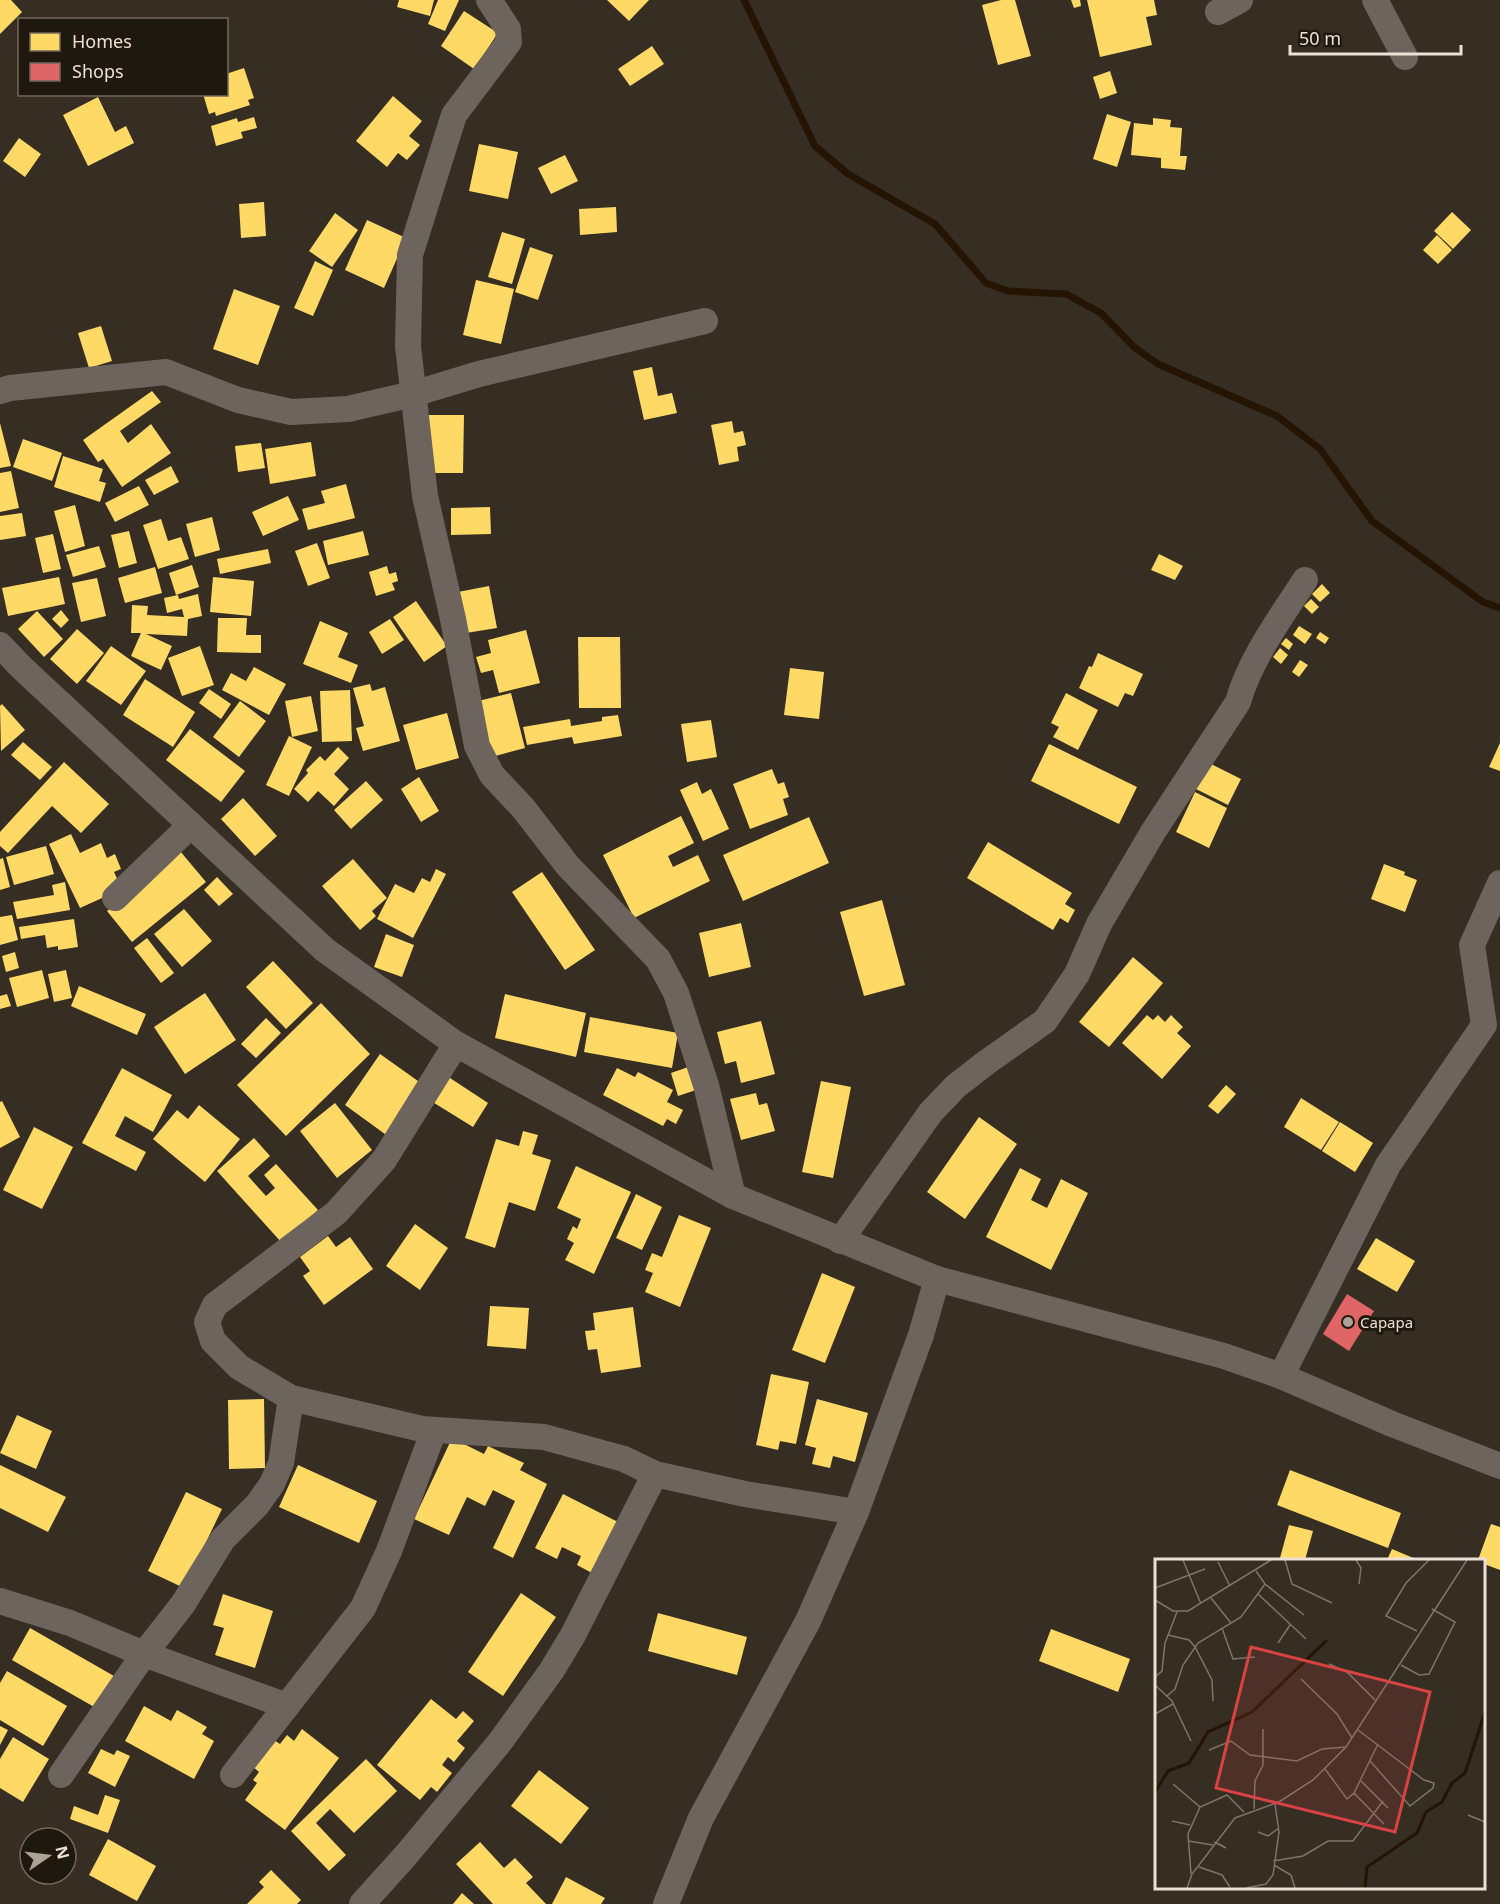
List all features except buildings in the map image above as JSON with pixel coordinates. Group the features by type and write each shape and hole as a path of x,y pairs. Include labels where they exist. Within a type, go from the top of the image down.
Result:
{"street":[{"path":"489,0 508,29 509,42 454,115 410,255 408,346 425,496 453,619 477,746 492,775 523,808 568,866 658,959 676,993 706,1085 734,1196"},
{"path":"1218,12 1240,0"},
{"path":"1375,0 1405,57"},
{"path":"0,391 10,388 166,372 238,400 291,412 348,409 413,394 479,374 705,321"},
{"path":"840,1240 931,1112 964,1080 1045,1021 1077,974 1099,924 1153,832 1238,702 1244,683 1282,615 1305,580"},
{"path":"0,645 325,950 456,1044 734,1196 840,1240 937,1279 1224,1356 1281,1376 1392,1424 1500,1466"},
{"path":"115,898 191,825"},
{"path":"1281,1376 1388,1165 1484,1025 1472,945 1500,883"},
{"path":"456,1044 384,1160 336,1213 215,1305 207,1322 213,1341 239,1367 291,1398 422,1429 544,1437 624,1459 655,1474 745,1494 856,1512"},
{"path":"666,1904 701,1818 808,1621 856,1512 921,1335 937,1279"},
{"path":"61,1775 144,1654 183,1604 223,1539 257,1505 272,1484 281,1463 291,1398"},
{"path":"233,1775 363,1608 389,1551 434,1430"},
{"path":"362,1904 407,1854 500,1742 552,1670 573,1635 655,1474"},
{"path":"0,1600 70,1623 144,1654 286,1706"}],"waterway":[{"path":"744,0 815,146 848,174 935,224 986,283 1008,291 1066,294 1101,313 1134,347 1158,364 1277,416 1320,449 1372,521 1483,602 1500,608"}],"place":[{"name":"Capapa","path":"1348,1322"}]}
